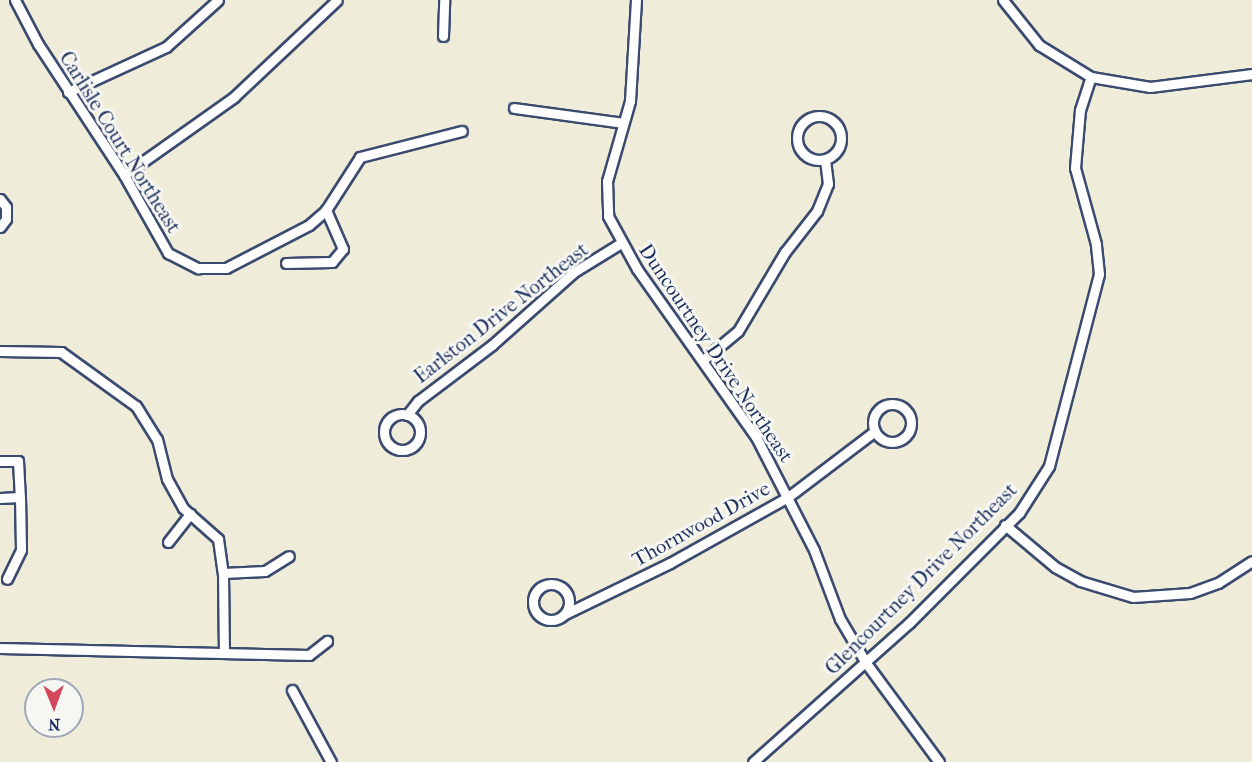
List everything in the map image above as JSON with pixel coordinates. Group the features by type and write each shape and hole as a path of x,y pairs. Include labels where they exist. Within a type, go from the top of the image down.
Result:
{"street":[{"name":"Carlisle Court Northeast","path":"15,0 68,92 124,175 168,253 198,268 226,268 268,249 326,210 360,156 462,131"},
{"path":"68,92 166,47 218,0"},
{"path":"124,175 234,97 337,0"},
{"path":"443,36 444,0"},
{"name":"Duncourtney Drive Northeast","path":"636,0 630,101 605,196 608,216 621,243 756,437 814,550 840,619 866,663 939,762"},
{"path":"1003,0 1040,45 1091,77 1150,87 1252,74"},
{"name":"Glencourtney Drive Northeast","path":"753,762 866,663 1005,525 1030,499 1048,466 1100,274 1096,244 1075,168 1080,110 1091,77"},
{"path":"514,108 624,123"},
{"path":"813,117 827,118 840,133 836,152 825,160 811,159 797,144 801,124 813,117"},
{"path":"703,360 738,331 784,252 817,211 828,184 825,160"},
{"path":"0,199 6,207 6,219 0,227"},
{"path":"286,264 332,262 344,249 326,210"},
{"name":"Earlston Drive Northeast","path":"407,415 418,401 492,345 574,272 621,243"},
{"path":"0,351 61,352 136,406 157,439 167,479 190,514 218,539 223,573 224,651"},
{"name":"Thornwood Drive","path":"899,405 909,413 911,425 901,440 884,440 875,431 874,418 881,408 899,405"},
{"name":"Thornwood Drive","path":"565,615 670,563 788,497 875,431"},
{"path":"0,461 18,461 21,550 7,579"},
{"path":"0,498 20,497"},
{"path":"168,542 190,514"},
{"path":"1005,525 1055,567 1080,581 1133,597 1190,593 1218,583 1252,561"},
{"path":"223,573 265,571 289,556"},
{"path":"552,584 563,588 570,603 565,615 554,621 542,618 533,609 537,590 552,584"},
{"path":"0,648 224,651 309,655 327,641"},
{"path":"292,690 331,762"}]}
